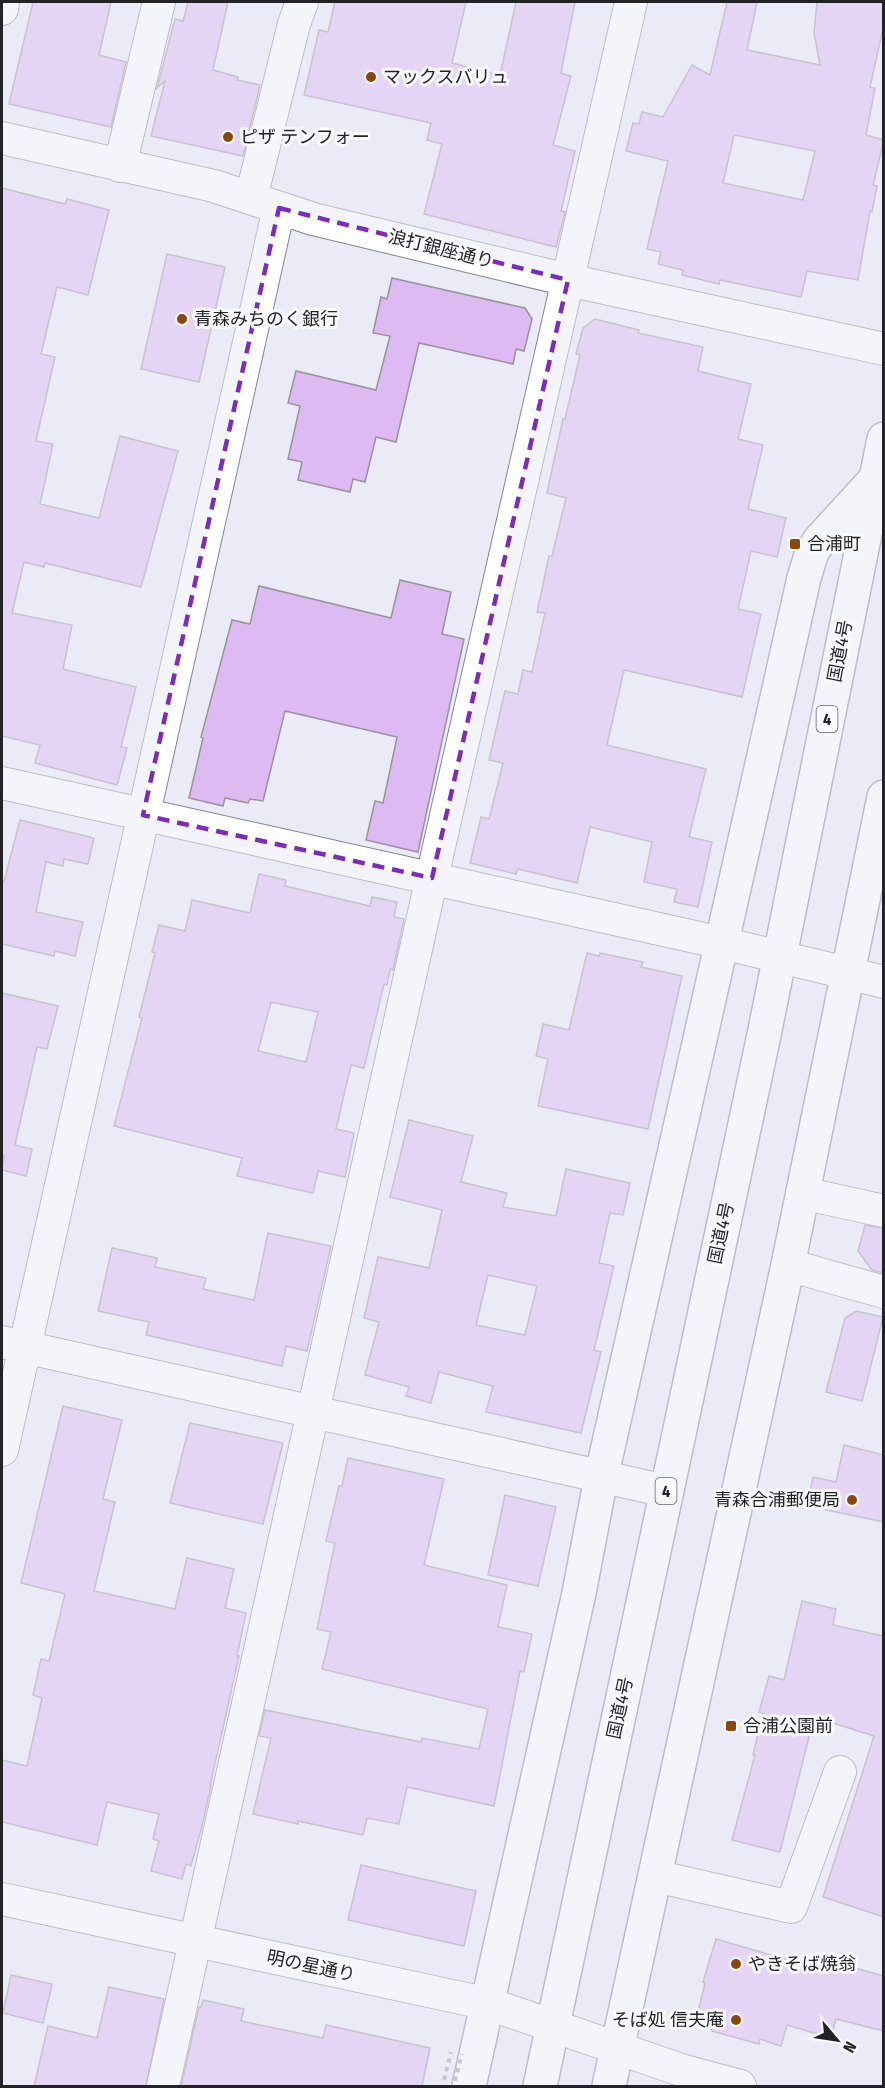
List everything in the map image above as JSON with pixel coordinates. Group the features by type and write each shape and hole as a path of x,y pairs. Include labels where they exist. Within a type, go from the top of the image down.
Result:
{"highway":[{"name":"国道4号","path":"554,2025 779,956 884,439"},
{"path":"456,2083 489,2004 576,1605 601,1478 804,578 812,552 825,533 874,481"},
{"path":"609,2086 788,1265 884,796"},
{"name":"4","path":"540,2086 554,2025"}],"street":[{"path":"2,9 3,2"},
{"path":"120,166 159,2"},
{"path":"2,1450 13,1344 143,815 265,203 294,24 302,2"},
{"path":"164,2086 432,878 631,2"},
{"name":"浪打銀座通り","path":"2,138 214,186 329,223 567,280 884,349"},
{"path":"2,783 722,943 884,982"},
{"path":"802,1193 884,1211"},
{"path":"788,1265 884,1292"},
{"path":"13,1344 666,1491"},
{"path":"655,1876 791,1907 840,1773"},
{"name":"明の星通り","path":"2,1899 489,2004 684,2071 740,2086"}],"path":[{"path":"451,2052 456,2083"},
{"path":"456,2083 462,2054"}],"highlighted area":[{"path":"279,208 568,280 432,878 143,815"}],"building":[{"path":"33,2 111,2 99,55 126,62 111,127 9,104"},
{"path":"188,2 228,2 213,70 238,77 237,80 260,85 243,156 151,136 165,81 157,88 175,19 183,21"},
{"path":"335,2 466,2 452,63 500,75 516,2 575,2 561,73 571,76 553,145 575,151 561,211 565,212 556,247 424,214 442,144 427,140 431,123 304,95 319,30 328,32"},
{"path":"727,2 757,2 747,50 820,65 814,32 817,2 884,2 884,24 870,87 875,88 866,135 884,140 873,185 877,186 872,212 870,211 858,280 807,271 801,297 720,280 719,284 682,275 683,270 658,264 661,252 647,249 668,161 626,151 633,123 639,124 642,112 663,117 692,65 710,75","holes":["734,135 815,151 803,200 723,183"]},
{"path":"2,188 65,204 67,199 109,210 88,295 57,287 41,354 55,357 36,441 53,444 40,504 99,518 120,436 178,451 141,587 45,563 44,567 24,562 12,613 72,625 63,669 136,687 121,747 127,748 117,785 35,763 40,745 2,736"},
{"path":"167,254 225,267 199,382 141,369"},
{"path":"392,278 525,308 532,319 524,351 516,349 513,364 419,343 396,442 376,437 365,482 353,479 350,492 298,480 302,462 288,459 300,406 288,403 296,371 376,390 390,336 373,333 381,297 387,299"},
{"path":"595,319 639,330 638,333 703,347 698,371 751,384 738,439 763,445 748,509 786,518 777,557 751,551 738,609 761,614 742,697 624,670 607,745 706,769 689,837 712,842 698,907 674,902 677,889 644,882 652,842 590,827 577,883 518,869 516,874 470,863 481,817 489,819 503,763 489,760 505,691 518,694 523,670 532,672 545,613 537,612 549,556 552,556 566,498 547,493 580,355 576,354 583,328"},
{"path":"400,580 451,592 442,634 464,639 418,852 366,840 375,801 383,803 397,737 285,711 263,801 250,799 248,803 225,798 223,806 189,798 203,738 201,737 232,620 250,624 259,586 391,618"},
{"path":"20,820 94,838 88,864 64,859 63,866 46,862 36,912 83,922 75,956 55,951 54,956 2,944 2,882 4,882"},
{"path":"259,874 286,880 285,886 370,906 372,897 397,902 394,917 404,919 393,970 390,969 387,985 384,984 364,1068 351,1065 336,1129 354,1133 345,1177 318,1171 313,1193 237,1176 242,1158 114,1126 142,1018 139,1017 155,953 152,952 159,925 185,931 192,900 250,913","holes":["271,1002 318,1012 306,1062 258,1051"]},
{"path":"587,953 599,956 600,953 643,962 641,967 682,976 648,1129 538,1106 548,1059 536,1056 543,1024 569,1030"},
{"path":"2,993 58,1006 47,1049 37,1047 15,1145 32,1149 26,1176 2,1170 4,1156 2,1156"},
{"path":"409,1120 473,1136 461,1182 507,1193 503,1207 556,1216 566,1169 630,1183 623,1215 610,1213 599,1263 614,1266 594,1350 601,1352 581,1433 486,1412 493,1386 439,1372 431,1403 406,1396 409,1387 365,1375 379,1322 364,1318 378,1257 429,1268 442,1210 390,1197","holes":["488,1275 537,1286 525,1335 476,1325"]},
{"path":"865,1225 884,1228 884,1273 872,1270 858,1251"},
{"path":"268,1233 331,1246 307,1351 286,1346 282,1366 146,1335 149,1322 98,1311 112,1248 157,1258 155,1267 206,1278 203,1289 254,1300"},
{"path":"856,1311 883,1317 862,1401 826,1392 845,1318"},
{"path":"63,1406 122,1420 103,1499 115,1502 94,1591 175,1609 187,1558 234,1569 225,1608 246,1613 237,1656 239,1656 202,1826 191,1866 186,1864 182,1879 151,1871 159,1841 153,1839 159,1814 107,1802 97,1845 2,1822 2,1760 27,1766 42,1698 33,1695 41,1659 49,1661 65,1594 21,1583"},
{"path":"190,1423 283,1443 263,1524 170,1503"},
{"path":"844,1445 884,1455 884,1522 807,1506 813,1477 836,1482"},
{"path":"348,1458 444,1479 424,1565 507,1585 498,1627 532,1634 524,1672 520,1671 494,1806 407,1787 399,1824 367,1818 363,1835 253,1814 271,1738 259,1736 265,1710 421,1742 422,1738 479,1749 488,1709 322,1669 331,1632 317,1629 335,1543 326,1541"},
{"path":"505,1495 556,1507 538,1586 488,1575"},
{"path":"802,1601 836,1609 833,1625 884,1636 884,1917 823,1897 874,1736 814,1717 780,1852 732,1840 755,1755 753,1755 763,1713 759,1712 769,1676 784,1680"},
{"path":"361,1865 476,1891 464,1946 348,1920"},
{"path":"716,1939 812,1967 815,1957 884,1976 884,2031 836,2019 831,2038 787,2025 781,2046 760,2039 759,2044 712,2031 699,2008 705,1983 703,1982"},
{"path":"11,1975 52,1984 43,2023 3,2013"},
{"path":"109,1987 164,1999 146,2086 34,2086 48,2026 97,2038"},
{"path":"203,2000 244,2009 241,2021 323,2038 326,2025 430,2048 422,2086 181,2086 199,2007"}],"place":[{"name":"マックスバリュ","path":"371,77"},
{"name":"ピザ テンフォー","path":"228,137"},
{"name":"青森みちのく銀行","path":"182,319"},
{"name":"合浦町","path":"795,544"},
{"name":"青森合浦郵便局","path":"852,1500"},
{"name":"合浦公園前","path":"731,1726"},
{"name":"やきそば焼翁","path":"736,1964"},
{"name":"そば処 信夫庵","path":"736,2020"}]}
